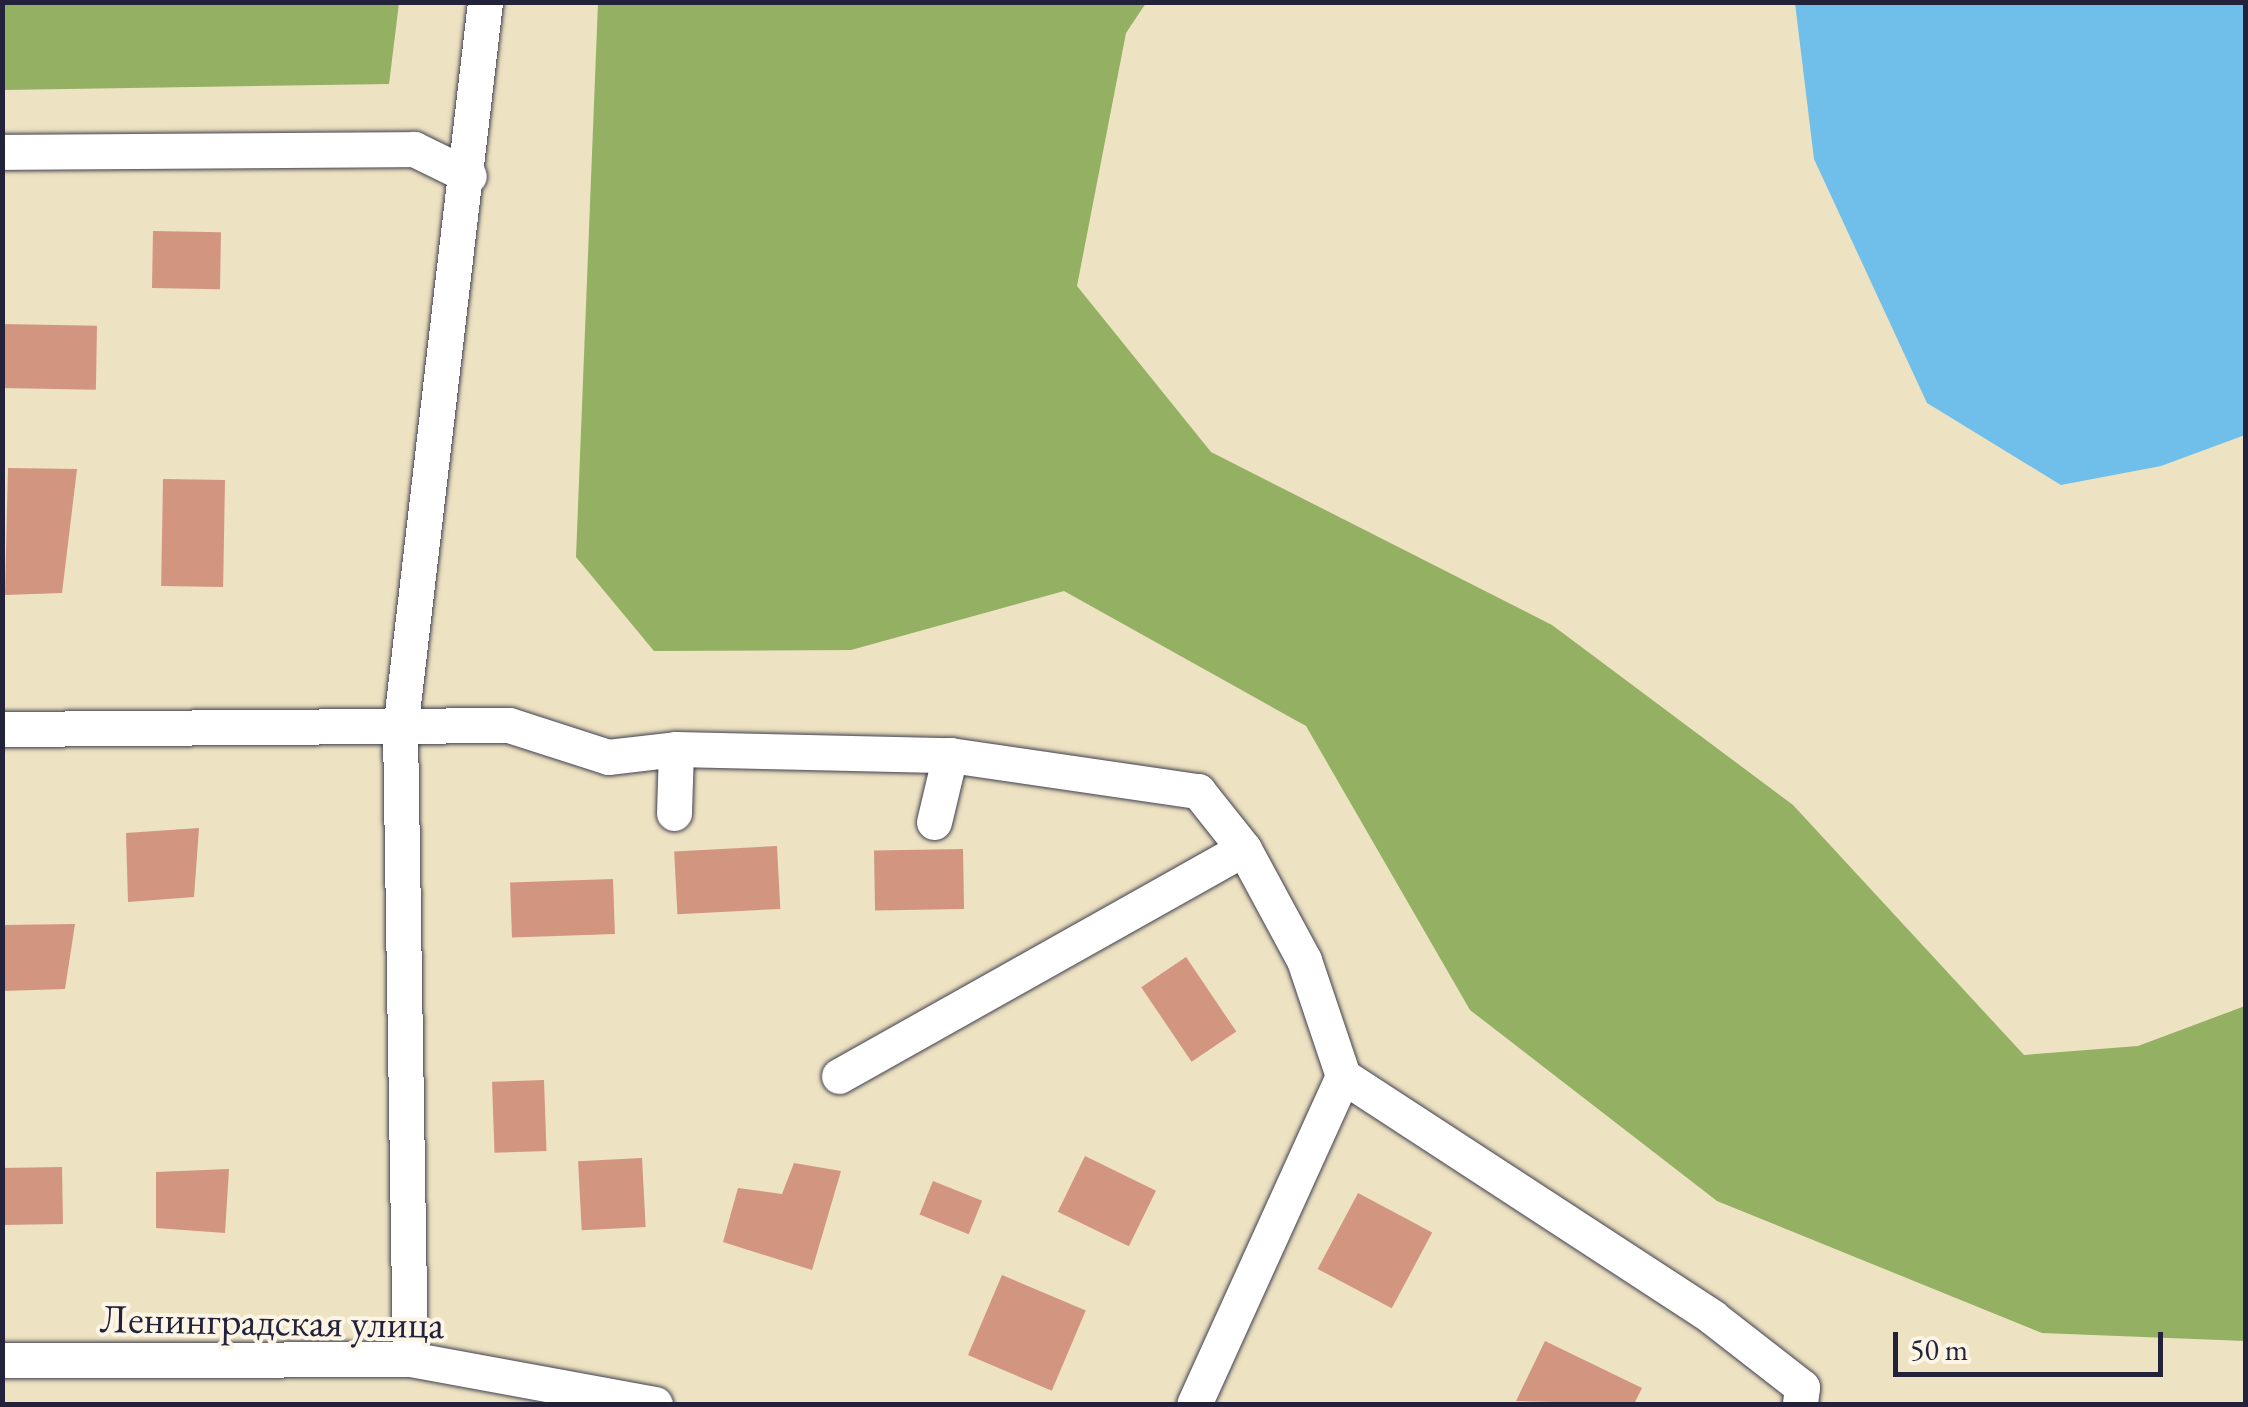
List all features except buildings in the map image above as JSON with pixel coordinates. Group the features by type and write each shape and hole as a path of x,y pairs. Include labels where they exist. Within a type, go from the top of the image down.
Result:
{"street":[{"path":"410,1360 400,730 468,176 484,2"},
{"path":"2,152 414,149 468,176"},
{"path":"2,728 400,730 509,725 608,757 676,749 950,755 1198,792 1244,848 1304,960 1343,1076 1712,1317 1802,1387 1800,1404"},
{"path":"674,812 676,749"},
{"path":"934,822 950,755"},
{"path":"839,1076 1244,848"},
{"path":"1194,1404 1343,1076"},
{"name":"Ленинградская улица","path":"2,1360 410,1360 515,1390 655,1404"}],"green space":[{"path":"2,3 399,3 389,84 3,90"},
{"path":"598,3 1146,3 1126,33 1077,286 1211,452 1552,625 1793,805 2024,1055 2138,1046 2245,1006 2245,1341 2042,1333 1717,1201 1470,1010 1306,726 1064,591 851,650 654,651 576,557"}],"water":[{"path":"1795,3 2245,3 2245,435 2161,466 2061,485 1927,403 1814,159"}]}
